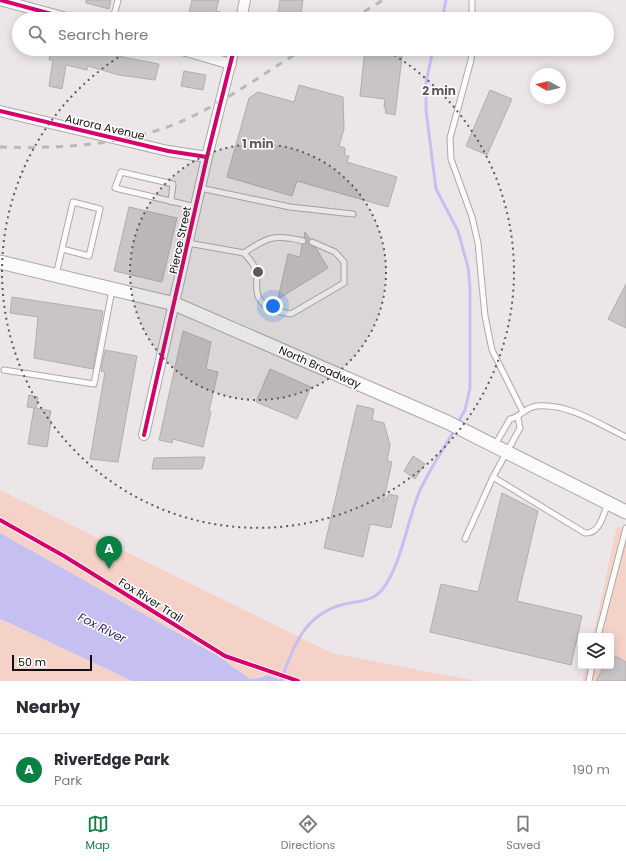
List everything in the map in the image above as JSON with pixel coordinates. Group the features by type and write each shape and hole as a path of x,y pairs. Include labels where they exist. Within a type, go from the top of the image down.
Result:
{"main road":[{"name":"North Broadway","path":"0,262 112,287 175,304 447,422 626,512"}],"street":[{"path":"0,0 44,12"},
{"path":"242,12 245,0"},
{"path":"203,56 231,64"},
{"name":"Pierce Street","path":"144,435 175,304 207,157 233,56"},
{"name":"Aurora Avenue","path":"0,111 168,151 207,157"}],"lane":[{"path":"115,12 118,0"},
{"path":"472,0 472,12"},
{"path":"471,56 450,138 452,159 472,217 478,242 485,316 492,350 523,412"},
{"path":"171,202 174,184 121,172 115,188 171,202 196,207"},
{"path":"200,188 290,207 353,214"},
{"path":"56,275 62,249 73,202 100,209 89,256 62,249"},
{"path":"244,253 264,239 288,237 303,241"},
{"path":"188,243 244,253 252,262 257,274 257,293 263,305 279,312 291,314 344,283 344,262 335,252 312,242"},
{"path":"4,370 94,384 112,287"},
{"path":"495,446 510,419 518,418 528,407 538,406 570,409 626,437"},
{"path":"465,539 493,477 520,428 518,418"},
{"path":"493,477 585,533 591,533 597,529 608,502"},
{"path":"599,633 626,528"},
{"path":"589,681 591,669"}],"shaded area":[{"path":"0,490 332,653 476,681 285,681 267,675 250,679 218,656 0,539"},
{"path":"617,526 626,530 626,681 582,681 585,669 614,669 614,633 594,633"},
{"path":"0,619 132,681 0,681"}],"water":[{"name":"Fox River","path":"0,533 218,656 250,679 267,675 285,681 132,681 0,619"}],"building":[{"path":"86,0 111,0 109,9 86,3"},
{"path":"192,0 219,0 216,11 220,12 189,12"},
{"path":"280,0 303,0 301,12 278,12"},
{"path":"50,56 120,56 159,64 155,80 119,75 88,66 87,70 66,65 62,89 49,86 53,60 49,60"},
{"path":"364,56 402,56 395,115 385,113 385,99 360,96"},
{"path":"184,71 206,75 203,90 181,86"},
{"path":"299,85 343,97 344,129 339,146 345,148 345,156 349,156 347,162 397,177 388,207 297,181 292,196 227,177 249,98 258,92 294,102"},
{"path":"490,90 512,99 487,155 466,146"},
{"path":"129,207 177,218 162,282 114,271"},
{"path":"305,232 310,239 309,244 316,248 328,268 278,299 288,254 300,257 302,245 307,241 304,237"},
{"path":"626,284 626,328 608,319"},
{"path":"12,297 103,311 93,369 34,358 38,317 10,313"},
{"path":"183,331 211,342 206,369 218,372 203,447 173,439 172,443 159,440"},
{"path":"105,350 137,356 118,462 90,459 105,372 101,371"},
{"path":"270,369 311,387 297,419 256,402"},
{"path":"29,395 38,397 36,408 51,411 47,447 28,444 34,408 27,407"},
{"path":"357,405 374,409 372,420 384,423 390,445 387,461 392,462 383,503 389,494 398,496 391,528 370,524 363,557 324,548"},
{"path":"413,456 425,464 415,479 404,471"},
{"path":"205,457 202,469 152,469 154,458"},
{"path":"502,493 538,511 517,601 582,616 571,665 430,632 441,584 478,592"},
{"path":"614,656 626,662 626,681 596,681 602,669 614,669"}],"waterway":[{"path":"443,12 446,0"},
{"path":"432,56 426,83 426,110 436,189 458,231 468,267 470,288 470,388 465,410 457,424"},
{"path":"281,681 290,655 302,633 310,623 331,608 364,600 377,595 388,582 398,558 418,495 430,470 455,429"}],"railway":[{"path":"363,12 383,0"},
{"path":"0,147 72,146 120,140 167,127 204,111 293,56"}],"cycle path":[{"path":"0,0 44,12"},
{"path":"144,435 207,157 232,56"},
{"path":"0,111 168,151 207,157"},
{"name":"Fox River Trail","path":"0,520 64,556 225,656 298,681"}],"place":[{"name":"RiverEdge Park","path":"109,569"}]}
